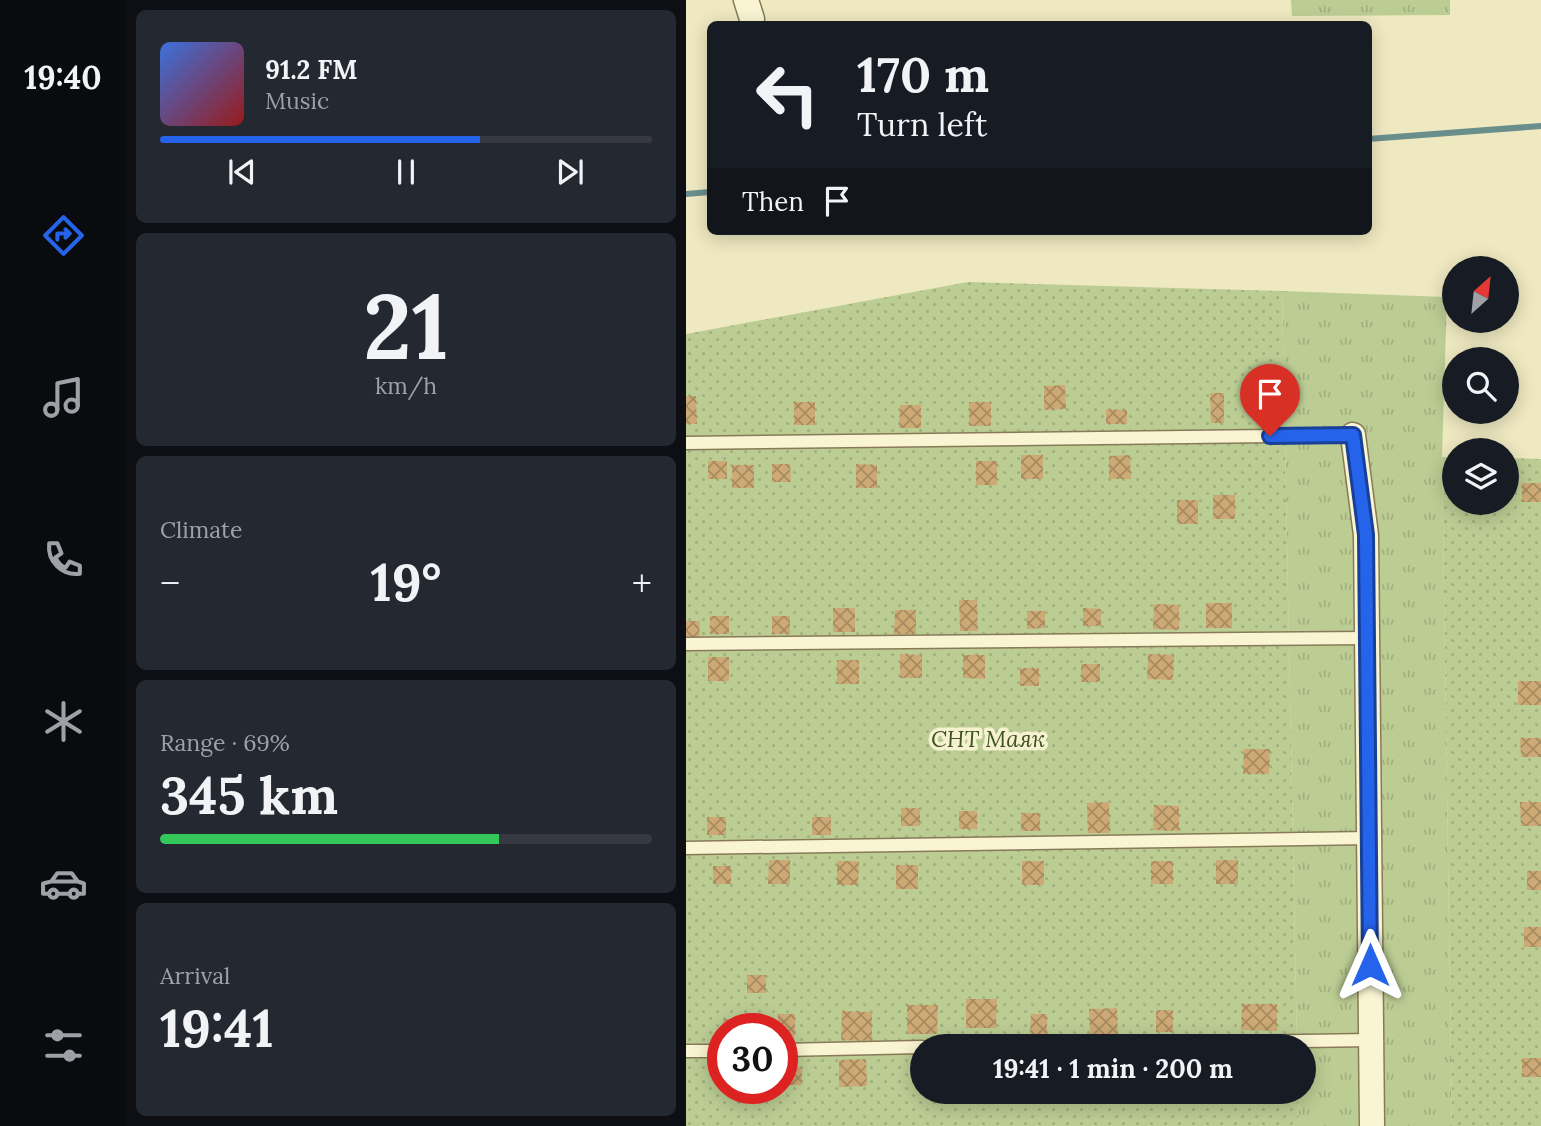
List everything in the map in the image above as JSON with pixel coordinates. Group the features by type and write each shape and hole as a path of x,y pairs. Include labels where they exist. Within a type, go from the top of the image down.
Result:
{"street":[{"path":"1353,435 1366,535 1372,1126"}],"lane":[{"path":"686,443 1353,435"},
{"path":"686,644 1368,638"},
{"path":"686,848 1370,838"},
{"path":"1316,1042 1371,1041"},
{"path":"798,1050 910,1047"},
{"path":"686,1051 707,1051"}],"green space":[{"path":"1291,0 1450,0 1450,15 1292,16"},
{"name":"СНТ Маяк","path":"968,282 1282,291 1297,1034 910,1034 910,1104 1298,1104 1299,1126 686,1126 686,334"},
{"path":"1282,291 1442,297 1442,333 1446,333 1445,347 1442,347 1442,515 1452,1126 1299,1126 1298,1104 1316,1104 1316,1034 1297,1034"},
{"path":"1519,458 1541,459 1541,1126 1452,1126 1443,515 1519,515"}],"building":[{"path":"1065,385 1066,409 1044,410 1044,386"},
{"path":"1210,393 1224,393 1224,423 1211,423"},
{"path":"686,396 696,396 697,424 686,424"},
{"path":"794,402 815,402 815,425 794,425"},
{"path":"969,402 991,402 991,426 969,426"},
{"path":"900,405 921,405 921,428 899,428"},
{"path":"1106,409 1127,410 1127,424 1106,424"},
{"path":"1021,455 1043,455 1043,479 1021,479"},
{"path":"1130,455 1131,479 1109,479 1109,456"},
{"path":"708,461 727,461 727,479 708,479"},
{"path":"976,461 997,461 997,485 976,485"},
{"path":"772,464 790,464 791,482 772,482"},
{"path":"856,464 877,465 877,488 856,488"},
{"path":"732,465 754,465 754,488 732,488"},
{"path":"1522,483 1541,483 1541,502 1522,502"},
{"path":"1213,495 1235,495 1235,519 1213,519"},
{"path":"1177,500 1198,500 1198,524 1177,524"},
{"path":"959,600 977,600 978,631 960,631"},
{"path":"1206,603 1232,603 1232,628 1206,628"},
{"path":"1154,604 1179,605 1179,630 1153,629"},
{"path":"833,608 855,608 855,632 833,632"},
{"path":"1083,608 1101,609 1101,626 1083,626"},
{"path":"895,610 916,610 916,634 894,634"},
{"path":"1027,611 1045,611 1045,628 1027,629"},
{"path":"710,616 729,616 729,634 710,634"},
{"path":"772,616 790,616 790,634 772,634"},
{"path":"686,621 700,621 699,638 686,637"},
{"path":"900,654 922,655 922,678 900,678"},
{"path":"1148,654 1174,655 1173,680 1147,679"},
{"path":"963,655 985,655 985,679 963,678"},
{"path":"708,657 729,657 729,681 708,681"},
{"path":"837,660 859,660 859,684 837,684"},
{"path":"1081,664 1100,664 1100,682 1081,682"},
{"path":"1020,668 1039,668 1039,686 1020,686"},
{"path":"1518,681 1541,681 1541,705 1518,705"},
{"path":"1520,738 1541,738 1541,757 1521,757"},
{"path":"1244,749 1270,749 1269,774 1243,774"},
{"path":"1109,802 1110,833 1088,833 1087,803"},
{"path":"1520,802 1541,802 1541,826 1521,826"},
{"path":"1154,805 1179,806 1179,831 1153,830"},
{"path":"901,808 920,808 920,826 901,826"},
{"path":"959,811 977,811 977,829 959,829"},
{"path":"1021,813 1040,813 1040,831 1021,831"},
{"path":"707,817 726,817 726,835 707,835"},
{"path":"812,817 831,817 831,835 812,835"},
{"path":"769,860 790,860 790,884 768,884"},
{"path":"1216,860 1238,860 1238,884 1216,884"},
{"path":"837,861 859,861 858,885 837,885"},
{"path":"1022,861 1044,861 1044,885 1022,885"},
{"path":"1151,861 1173,861 1173,884 1151,884"},
{"path":"896,865 918,865 918,889 896,889"},
{"path":"713,866 731,866 731,884 713,884"},
{"path":"1527,871 1541,871 1541,890 1527,890"},
{"path":"1524,927 1541,927 1541,947 1524,947"},
{"path":"747,975 766,975 766,993 747,993"},
{"path":"966,999 997,999 996,1028 966,1028"},
{"path":"1242,1004 1277,1004 1277,1031 1241,1030"},
{"path":"907,1005 938,1005 937,1034 907,1034"},
{"path":"1117,1008 1118,1034 1090,1034 1089,1009"},
{"path":"1156,1010 1173,1010 1173,1032 1156,1032"},
{"path":"842,1011 872,1012 872,1041 841,1040"},
{"path":"1031,1014 1047,1014 1047,1034 1030,1034"},
{"path":"1522,1058 1541,1058 1541,1077 1522,1077"},
{"path":"866,1059 867,1086 839,1087 839,1060"},
{"path":"798,1067 802,1067 802,1085 798,1085"}],"waterway":[{"path":"1372,139 1541,126"},
{"path":"686,194 707,192"}],"route":[{"path":"1270,436 1353,435 1366,535 1370,965"}]}
